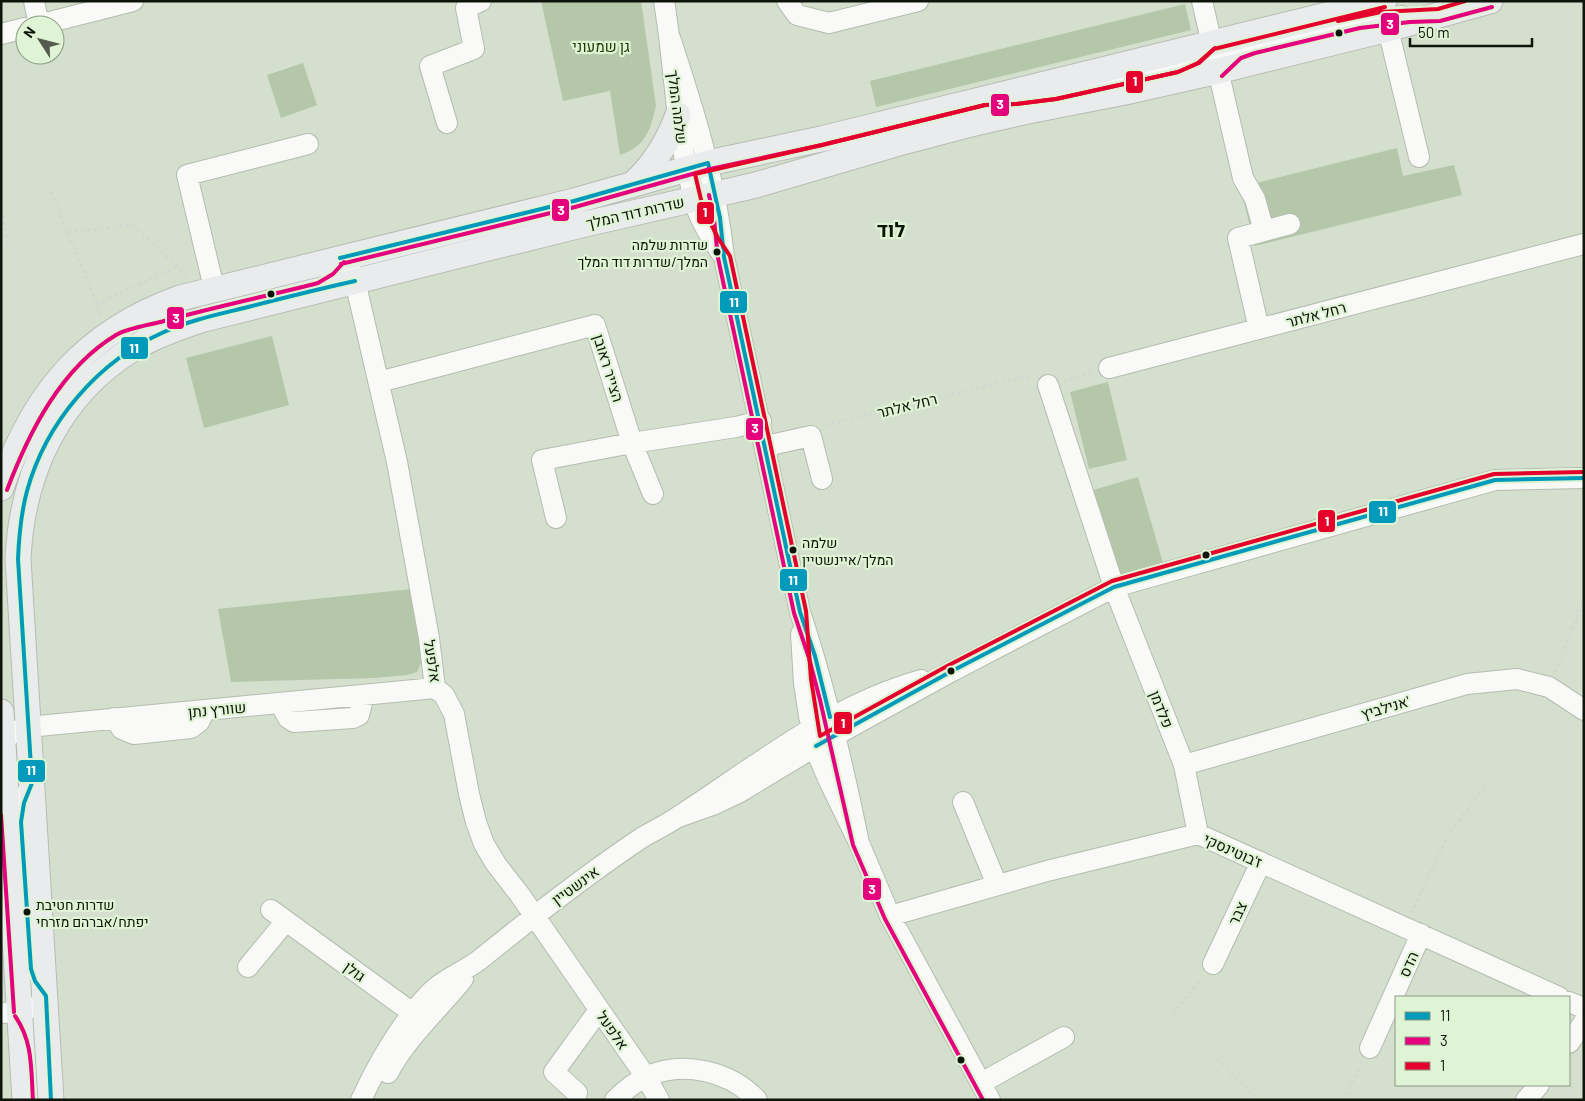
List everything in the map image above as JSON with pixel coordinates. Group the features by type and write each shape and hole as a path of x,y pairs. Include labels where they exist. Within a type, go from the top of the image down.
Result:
{"main road":[{"name":"שדרות דוד המלך","path":"1,488 22,436 39,407 74,363 91,346 112,330 135,316 163,304 209,290 574,201 697,166 821,139 1384,1"},
{"name":"שדרות דוד המלך","path":"51,1100 18,559 19,530 34,469 47,441 66,412 86,388 111,364 134,348 164,332 204,319 355,280 775,180 891,145 975,123 1218,71 1490,1"},
{"path":"632,184 650,168 660,154 670,136 678,115"},
{"path":"1,712 10,1012 25,1100"}],"street":[{"path":"34,1 36,15"},
{"path":"65,18 133,1"},
{"path":"447,123 430,66 474,49 466,8 481,1"},
{"name":"שלמה המלך","path":"664,1 678,115 697,166 705,197 720,218 724,257 761,421 800,612 815,656 833,726 859,843"},
{"path":"787,1 797,15 829,22 918,1"},
{"path":"1202,1 1243,178 1255,199 1264,231"},
{"path":"1218,71 1238,53 1253,47 1359,22 1401,16 1439,15"},
{"path":"1388,28 1420,157"},
{"path":"1,34 15,30"},
{"name":"שלמה המלך","path":"670,38 691,99 697,166"},
{"path":"209,290 187,175 308,144"},
{"path":"1259,329 1238,238 1290,224"},
{"name":"רחל אלתר","path":"1109,368 1584,244"},
{"path":"112,330 188,308 316,277 329,269 340,258"},
{"name":"אלפעל","path":"340,258 350,268 355,280 397,462 429,638 435,688 444,695 454,714 469,794 484,844 496,864 534,915 646,1077 659,1100"},
{"name":"הצייר ראובן","path":"379,382 596,325 632,443"},
{"path":"1048,385 1114,587"},
{"path":"556,518 542,460 632,443 736,427 761,421"},
{"path":"766,446 811,436 822,479"},
{"path":"632,443 653,494"},
{"name":"אינשטיין","path":"375,1100 418,1017 438,986 451,976 477,962 534,915 620,853 678,817 756,763 814,737 833,726 879,693 952,671 1114,587 1496,480 1584,478"},
{"name":"פלדמן","path":"1114,587 1184,766 1198,834"},
{"name":"שלמה המלך","path":"800,612 804,683 814,737 829,781 859,843 890,916 985,1091"},
{"name":"אנילביץ'","path":"1184,766 1467,684 1517,679 1549,687 1584,710"},
{"name":"שוורץ נתן","path":"3,741 15,731 28,727 435,688"},
{"path":"962,802 997,885"},
{"name":"ז'בוטינסקי","path":"890,916 1047,871 1198,834 1557,996"},
{"name":"צבר","path":"1213,964 1261,862"},
{"name":"גולן","path":"248,967 279,915 418,1017"},
{"name":"הדס","path":"1370,1048 1413,931"},
{"path":"10,1012 32,1008 46,996"},
{"path":"1570,1002 1584,1008"},
{"path":"578,1093 554,1072 600,1010"},
{"path":"10,1012 29,1025 34,1036 39,1100"},
{"name":"אינשטיין","path":"361,1100 376,1067 418,1017"},
{"path":"1570,1042 1584,1022"},
{"path":"985,1091 1064,1036"},
{"path":"615,1100 626,1089 646,1077 666,1070 687,1069 718,1074 733,1080 747,1089 758,1100"},
{"path":"1526,1100 1538,1086"}],"path":[{"path":"51,192 97,304 112,330"},
{"path":"1,203 8,244"},
{"path":"68,232 133,225 178,266 209,290"},
{"path":"97,304 178,266"},
{"path":"1048,385 1109,368"},
{"name":"רחל אלתר","path":"821,426 1027,376 1048,385"},
{"path":"1549,687 1584,600"},
{"path":"1413,931 1450,832 1487,785"},
{"path":"1173,1014 1213,964"},
{"path":"1343,1100 1370,1048"},
{"path":"1217,1059 1259,1100"}],"green space":[{"name":"גן שמעוני","path":"541,1 641,1 656,106 649,130 636,147 620,155 610,91 563,101"},
{"path":"1185,4 1191,30 876,107 870,81"},
{"path":"303,63 317,105 281,118 267,75"},
{"path":"1397,148 1403,176 1454,165 1462,195 1255,246 1240,187"},
{"path":"272,336 289,405 204,428 186,358"},
{"path":"1108,382 1127,460 1089,469 1070,392"},
{"path":"1138,477 1163,563 1117,576 1093,490"},
{"path":"412,589 422,651 422,661 417,672 407,675 374,678 231,682 218,609"}],"transit line":[{"name":"1","path":"1338,21 1381,12 1438,9 1465,1"},
{"name":"1","path":"1385,7 1214,49 1198,63 1178,72 1056,99 1016,104 985,105 695,174 703,208 718,238 730,256 806,611 811,679 820,736 949,665 1112,581 1494,474 1584,472"},
{"name":"3","path":"1222,76 1241,58 1255,53 1360,28 1410,22 1440,21 1492,7"},
{"name":"3","path":"341,264 575,207 710,169 822,145 985,105 1016,104 1056,99 1178,72 1199,63 1215,48"},
{"name":"11","path":"708,163 720,218 724,257 800,612 815,656 830,717"},
{"name":"11","path":"340,258 574,201 708,163"},
{"name":"3","path":"709,195 714,219 718,258 794,613 820,700 853,845 885,919 983,1100"},
{"name":"3","path":"7,490 37,424 63,383 96,349 116,335 127,330 158,322 318,283 333,274 344,262"},
{"name":"11","path":"46,996 35,981 31,969 21,822 24,803 32,783 18,559 23,508 36,466 47,441 61,418 78,396 117,359 140,344 164,332 195,321 355,281"},
{"name":"11","path":"816,746 952,671 1114,587 1495,480 1584,478"},
{"name":"3","path":"1,815 14,1012"},
{"name":"11","path":"46,996 51,1100"},
{"name":"3","path":"15,1016 25,1035 28,1046 33,1100"}],"place":[{"name":"שדרות שלמה המלך/שדרות דוד המלך","path":"717,252"},
{"name":"שלמה המלך/איינשטיין","path":"793,550"},
{"name":"שדרות חטיבת יפתח/אברהם מזרחי","path":"27,912"}],"district":[{"name":"לוד","path":"891,229"}]}
